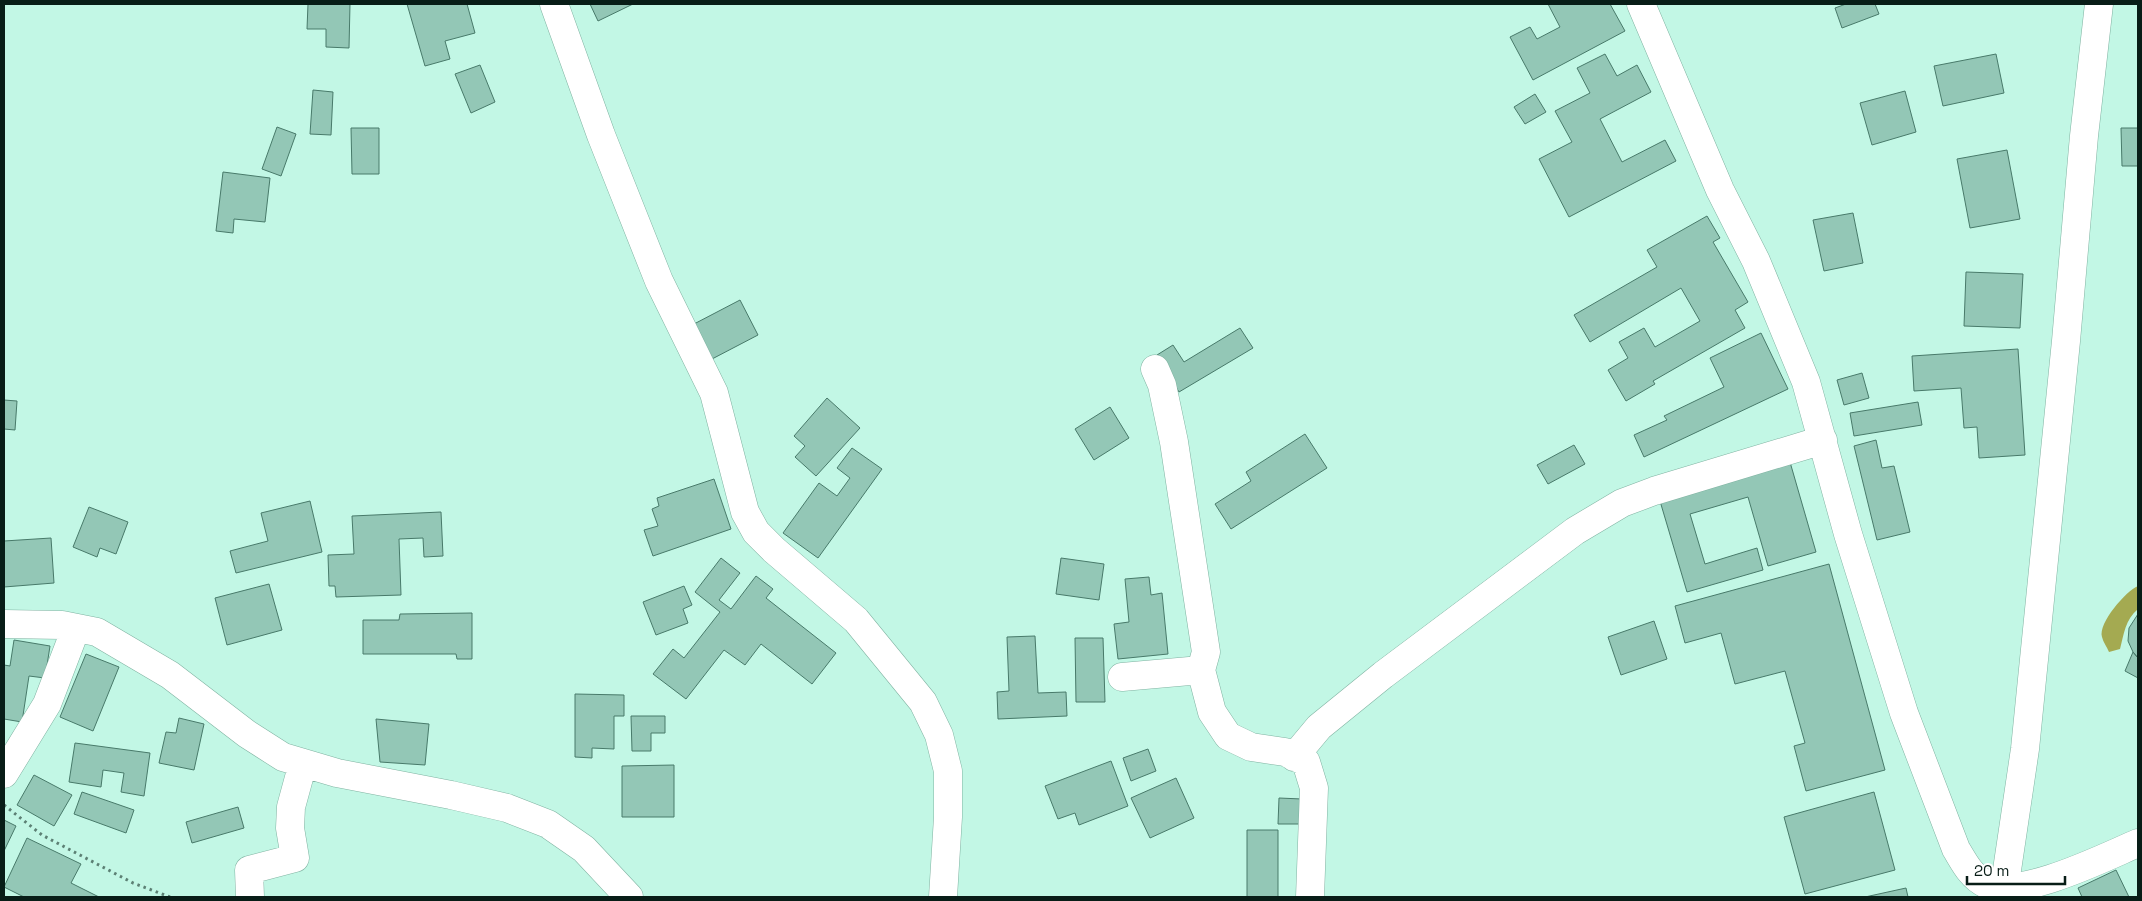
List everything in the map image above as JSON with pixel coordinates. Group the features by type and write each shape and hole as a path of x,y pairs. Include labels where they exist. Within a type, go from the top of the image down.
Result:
{"street":[{"path":"554,4 601,135 659,281 714,393 745,512 756,532 774,550 856,620 923,702 939,735 948,771 948,817 943,897"},
{"path":"1641,4 1720,190 1760,269 1806,382 1848,534 1904,713 1956,849 1966,866 1975,876 2004,892 2080,868 2138,843"},
{"path":"2004,892 2025,749 2066,340 2084,136 2100,4"},
{"path":"1155,369 1162,385 1174,442 1206,652 1201,670 1212,712 1228,736 1251,747 1285,752 1306,762 1314,788 1310,897"},
{"path":"1294,757 1319,727 1383,675 1520,571 1575,531 1598,517 1622,503 1654,491 1823,440"},
{"path":"4,624 62,625 97,632 170,675 247,734 283,757 337,773 451,794 507,808 548,824 584,849 629,897"},
{"path":"4,774 47,704 76,628"},
{"path":"1122,677 1201,670"},
{"path":"250,897 250,870 295,858 290,828 291,806 303,763"}],"path":[{"path":"4,805 42,835 132,883 170,897"}],"green space":[{"path":"2138,586 2138,609 2130,618 2120,649 2109,652 2102,637 2104,624 2120,601"}],"building":[{"path":"308,4 350,4 349,48 326,47 326,29 307,29"},
{"path":"407,4 467,4 475,33 445,41 450,59 425,66"},
{"path":"590,4 633,4 598,21"},
{"path":"1548,4 1610,4 1625,31 1533,80 1510,37 1530,27 1537,39 1560,27"},
{"path":"1846,4 1875,4 1879,14 1842,28 1835,8"},
{"path":"1605,54 1617,76 1637,65 1651,92 1600,119 1622,162 1665,140 1676,161 1569,217 1539,159 1572,142 1555,111 1590,93 1577,68"},
{"path":"1996,54 2004,93 1943,106 1934,66"},
{"path":"480,65 495,102 471,113 455,74"},
{"path":"313,90 333,92 331,135 310,134"},
{"path":"1905,91 1916,132 1872,145 1860,103"},
{"path":"1535,94 1546,112 1525,124 1514,107"},
{"path":"277,127 296,134 281,176 262,169"},
{"path":"351,128 379,128 379,174 352,174"},
{"path":"2121,128 2138,128 2138,166 2122,166"},
{"path":"2007,150 2020,219 1970,228 1957,159"},
{"path":"223,172 270,178 265,222 234,219 233,233 216,231"},
{"path":"1853,213 1863,263 1824,271 1813,220"},
{"path":"1707,216 1720,238 1713,242 1748,302 1735,310 1745,328 1653,381 1655,384 1626,401 1608,370 1628,358 1619,342 1644,328 1655,347 1700,321 1681,288 1590,342 1574,315 1657,267 1647,250"},
{"path":"1966,272 2023,274 2020,328 1964,326"},
{"path":"740,300 758,335 712,359 694,324"},
{"path":"1240,328 1253,348 1179,392 1157,355 1173,345 1184,362"},
{"path":"1761,333 1788,389 1644,457 1634,435 1667,420 1664,416 1724,387 1710,358"},
{"path":"2018,349 2025,455 1979,458 1977,427 1964,428 1961,388 1914,391 1912,356"},
{"path":"1862,373 1869,398 1844,405 1837,380"},
{"path":"827,398 860,428 816,476 795,457 805,446 794,436"},
{"path":"4,400 17,401 15,430 4,429"},
{"path":"1918,402 1922,425 1854,436 1850,413"},
{"path":"1110,407 1129,438 1094,460 1075,429"},
{"path":"1305,434 1327,468 1231,529 1215,504 1251,481 1246,472"},
{"path":"1876,440 1882,468 1894,466 1910,532 1877,540 1854,446"},
{"path":"1574,445 1585,464 1548,484 1537,465"},
{"path":"852,448 882,469 818,558 783,533 819,483 837,496 850,478 837,468"},
{"path":"1790,462 1816,552 1768,566 1748,497 1690,514 1705,564 1757,548 1763,570 1687,592 1660,501"},
{"path":"714,479 731,529 653,556 644,530 658,526 652,509 659,506 657,498"},
{"path":"310,501 322,552 236,573 230,551 268,541 261,513"},
{"path":"89,507 128,522 116,554 100,548 97,557 73,547"},
{"path":"441,512 443,556 424,557 423,538 399,539 401,595 336,597 335,586 329,586 328,555 354,554 352,516"},
{"path":"51,538 54,583 4,587 4,541"},
{"path":"721,558 740,573 719,600 731,609 756,576 773,589 766,598 836,653 812,684 761,644 745,665 724,650 686,699 653,674 673,649 684,658 720,612 695,592"},
{"path":"1061,558 1104,564 1099,600 1056,594"},
{"path":"1829,564 1885,770 1806,791 1794,746 1805,743 1785,671 1735,684 1721,633 1685,643 1675,606"},
{"path":"1149,577 1151,595 1162,593 1168,654 1118,659 1114,624 1129,622 1125,579"},
{"path":"269,584 282,630 227,645 215,598"},
{"path":"684,586 692,605 683,609 688,623 656,635 643,602"},
{"path":"472,613 472,659 457,659 456,654 363,654 363,620 399,620 400,614"},
{"path":"2138,614 2138,658 2128,641 2129,628"},
{"path":"1654,621 1667,659 1621,675 1608,637"},
{"path":"1035,636 1038,693 1066,692 1067,716 998,719 997,692 1009,691 1007,637"},
{"path":"1075,638 1103,638 1105,702 1076,702"},
{"path":"14,640 50,646 45,678 29,676 22,722 4,719 4,665 10,666"},
{"path":"2133,652 2138,658 2138,678 2125,671"},
{"path":"86,654 119,667 93,731 60,717"},
{"path":"575,694 624,695 624,716 614,716 614,749 592,748 592,758 575,757"},
{"path":"631,716 665,716 665,733 651,733 651,751 632,751"},
{"path":"179,718 204,724 194,770 159,763 166,732 176,733"},
{"path":"376,719 429,724 425,765 380,762"},
{"path":"75,743 150,753 144,796 121,792 124,773 103,770 101,787 69,782"},
{"path":"1148,749 1156,771 1131,781 1123,758"},
{"path":"1111,761 1128,806 1079,825 1075,813 1058,819 1045,786"},
{"path":"674,765 674,817 622,817 622,766"},
{"path":"34,775 72,795 54,826 17,805"},
{"path":"1176,778 1194,818 1150,838 1131,798"},
{"path":"82,792 134,810 126,833 74,814"},
{"path":"1874,792 1895,870 1805,894 1784,817"},
{"path":"1279,798 1302,799 1301,824 1278,824"},
{"path":"238,807 244,828 192,843 186,822"},
{"path":"4,820 16,826 4,851"},
{"path":"1247,830 1278,830 1278,897 1247,897"},
{"path":"27,838 81,864 71,883 99,897 24,897 4,887"},
{"path":"2116,870 2129,897 2082,897 2078,888"},
{"path":"1906,888 1908,897 1865,897"}]}
